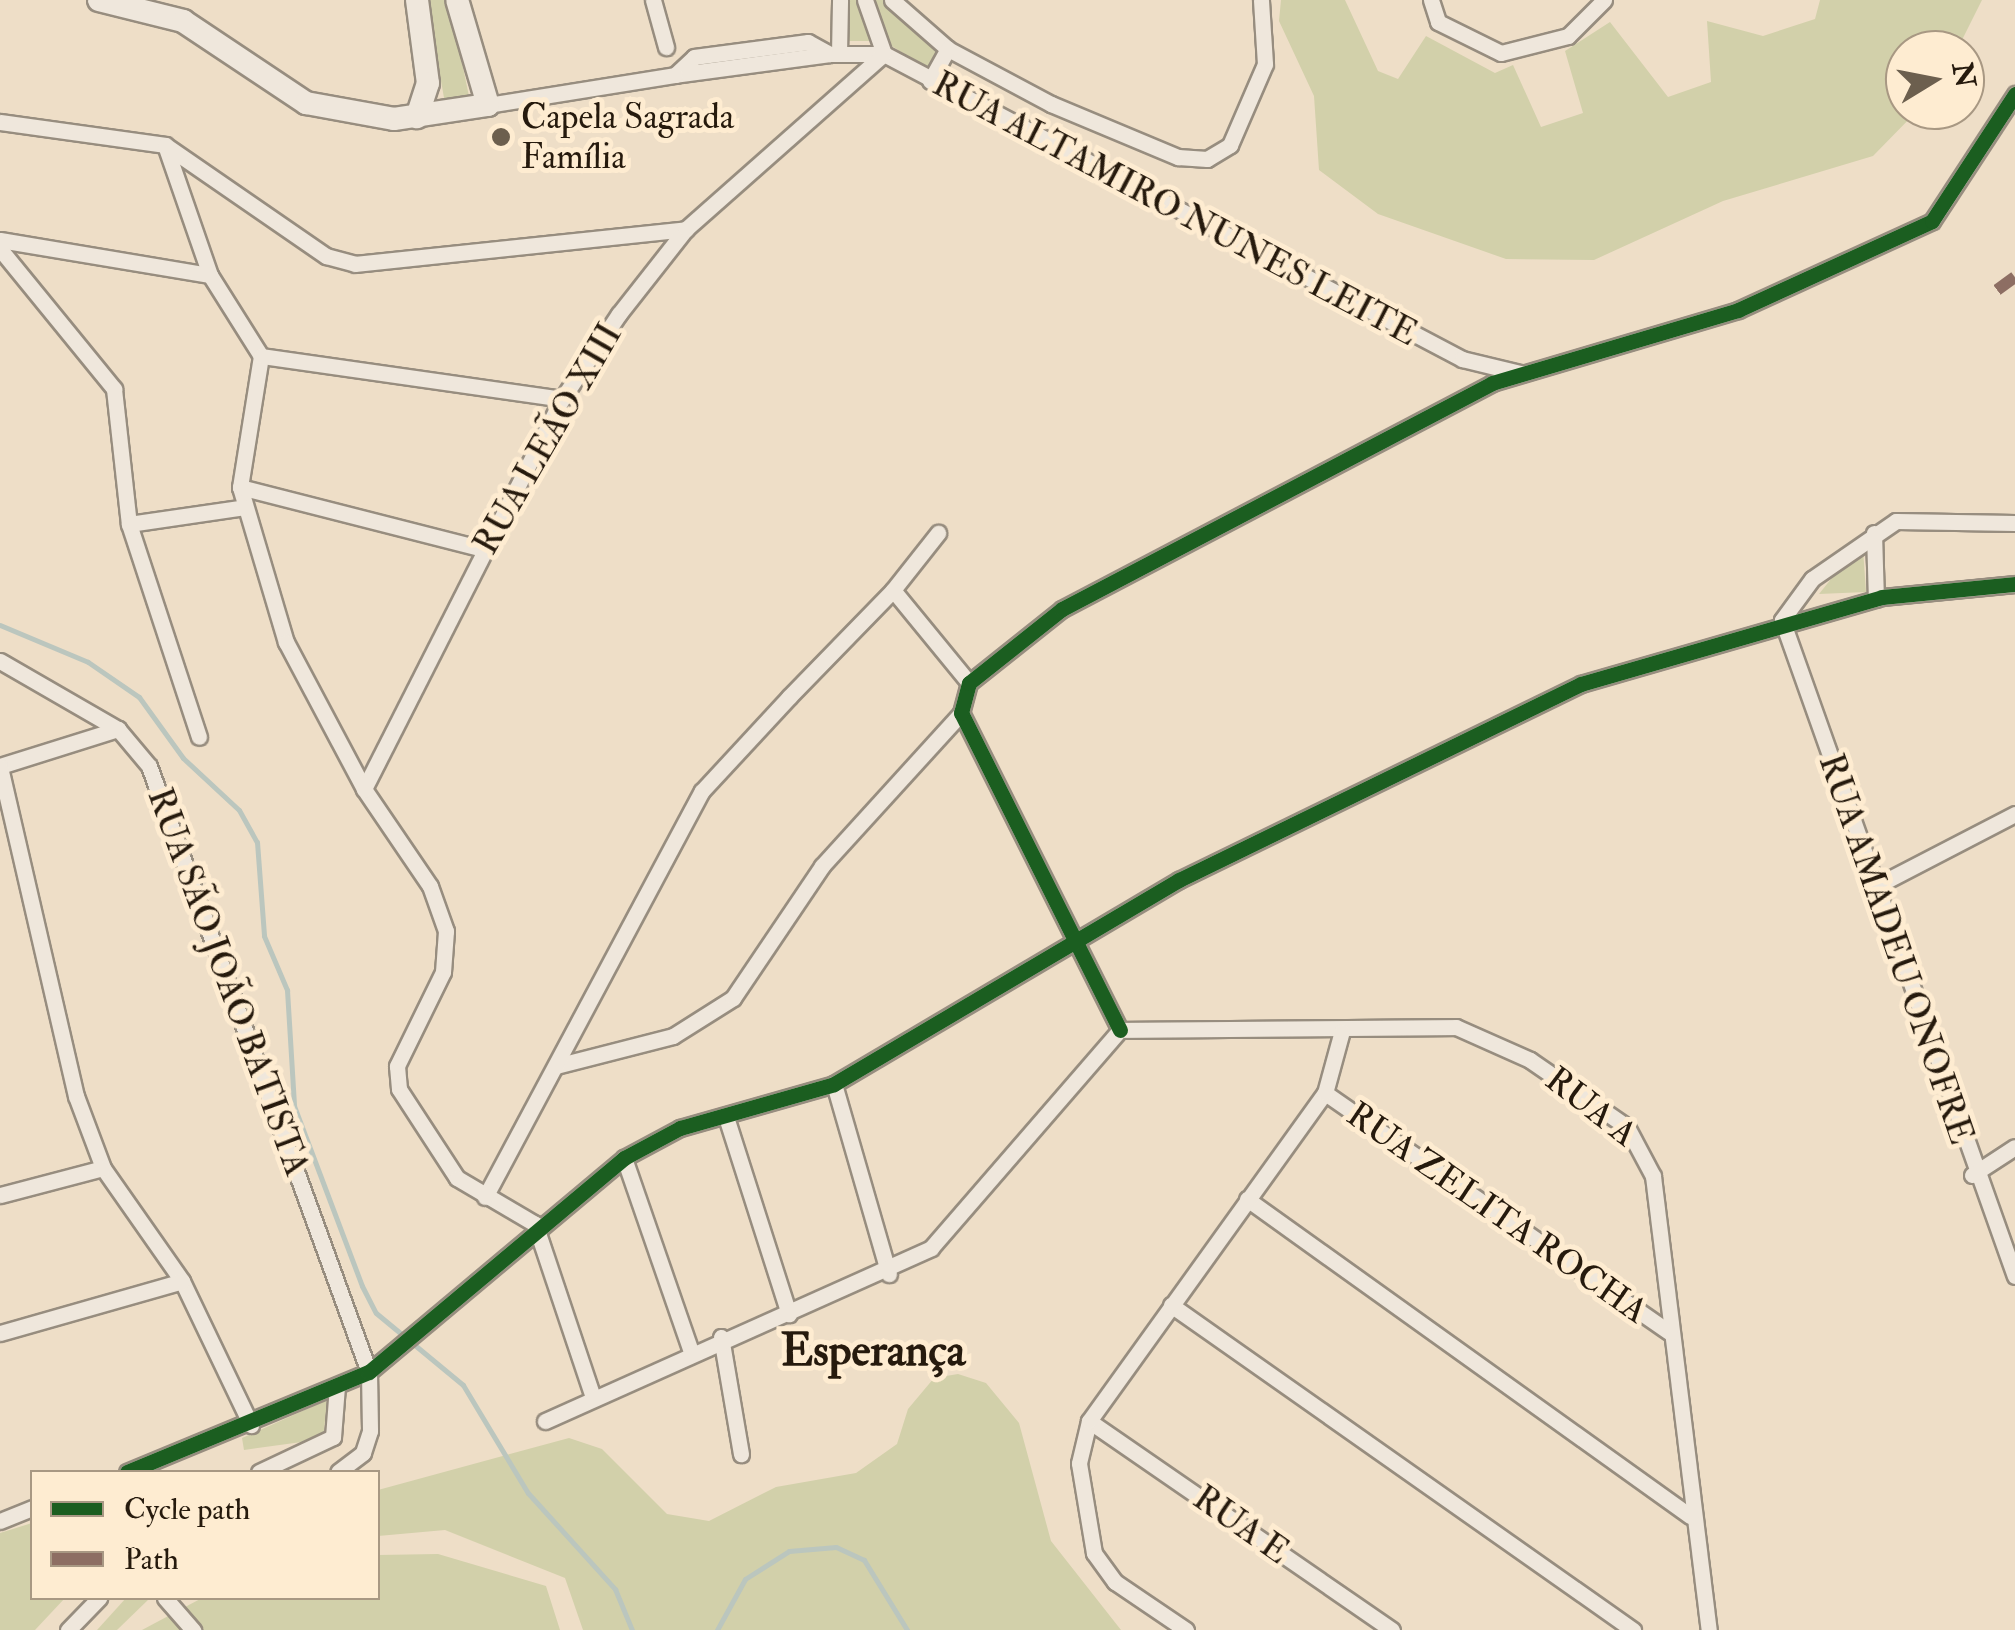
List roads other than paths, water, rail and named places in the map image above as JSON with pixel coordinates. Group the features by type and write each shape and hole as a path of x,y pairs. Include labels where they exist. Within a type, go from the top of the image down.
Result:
{"main road":[{"path":"99,0 183,21 306,102 348,115 417,117 488,105 457,0"},
{"path":"417,0 428,56 417,117"}],"street":[{"path":"653,0 666,47"},
{"path":"835,54 840,0"},
{"path":"488,105 835,54 884,54 865,0"},
{"name":"RUA ALTAMIRO NUNES LEITE","path":"892,0 948,49 1178,157 1208,160 1230,145 1265,64 1262,0"},
{"path":"1431,0 1438,22 1501,53 1568,36 1604,0"},
{"path":"675,75 694,57 771,44 808,42 835,54"},
{"path":"930,81 948,49"},
{"name":"RUA ALTAMIRO NUNES LEITE","path":"884,54 1462,359 1520,372"},
{"name":"RUA LEÃO XIII","path":"364,789 562,399 686,230 884,54"},
{"path":"556,1066 673,1036 721,1008 822,866 961,713 969,683 1062,609 1520,372 1738,310 1932,221 2015,94"},
{"path":"0,122 165,145 326,256 355,264 686,230"},
{"path":"165,145 210,275 260,356 240,486 286,642 364,789 430,886 446,931 443,972 397,1066 400,1088 457,1178 535,1224 594,1398"},
{"path":"0,240 210,275"},
{"path":"0,249 114,390 129,524 200,736"},
{"path":"260,356 562,399"},
{"path":"240,486 484,549"},
{"path":"129,524 245,506"},
{"path":"1782,620 1812,578 1896,521 2015,522"},
{"path":"485,1197 702,791 893,590 938,533"},
{"path":"1874,533 1876,599"},
{"path":"132,1470 251,1425 369,1372 535,1224 624,1158 680,1128 727,1120 834,1084 1179,880 1581,684 1782,620 1876,599 2015,584"},
{"path":"893,590 969,683"},
{"name":"RUA AMADEU ONOFRE","path":"1782,620 1878,886 1972,1175 2010,1256 2015,1276"},
{"name":"RUA SÃO JOÃO BATISTA","path":"0,661 118,729 150,766 369,1372 370,1431 363,1453 341,1470"},
{"path":"545,1422 690,1349 890,1274 964,1218 1120,1030 961,713"},
{"path":"118,729 0,766 76,1096 104,1168 182,1281 251,1425"},
{"path":"1878,886 2015,814"},
{"name":"RUA A","path":"1120,1030 1342,1032 1456,1027 1481,1035 1627,1127 1654,1176 1690,1516 1709,1630"},
{"path":"1186,1630 1115,1582 1094,1553 1079,1464 1089,1420 1324,1093 1342,1032"},
{"path":"834,1084 890,1274"},
{"name":"RUA ZELITA ROCHA","path":"1324,1093 1670,1333"},
{"path":"727,1120 789,1314"},
{"path":"1972,1175 2015,1147"},
{"path":"624,1158 690,1349"},
{"path":"0,1195 104,1168"},
{"path":"1247,1199 1690,1516"},
{"path":"0,1333 182,1281"},
{"path":"1171,1305 1633,1630"},
{"path":"721,1337 741,1454"},
{"path":"263,1470 333,1437 337,1386"},
{"name":"RUA E","path":"1089,1420 1392,1630"},
{"path":"0,1520 30,1509"},
{"path":"68,1630 96,1600"},
{"path":"167,1600 193,1630"}],"waterway":[{"path":"0,625 88,662 139,697 183,758 239,810 257,842 264,936 287,990 294,1106 362,1286 376,1313 463,1385 528,1493 615,1589 632,1630"},
{"path":"717,1630 745,1579 789,1551 836,1547 864,1560 907,1630"}],"place":[{"name":"Capela Sagrada Família","path":"501,137"}],"district":[{"name":"Esperança","path":"873,1352"}]}
